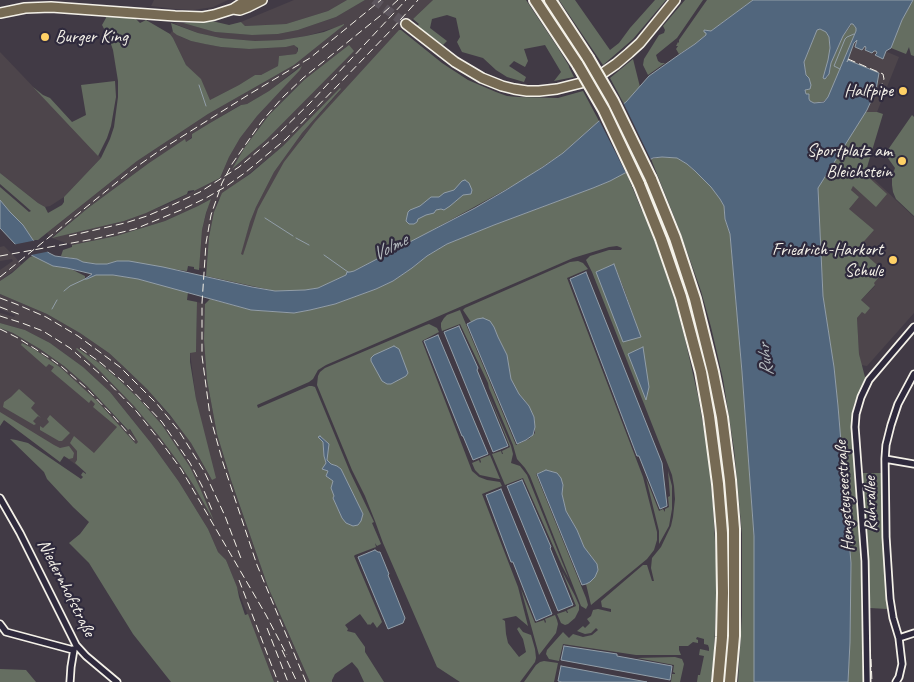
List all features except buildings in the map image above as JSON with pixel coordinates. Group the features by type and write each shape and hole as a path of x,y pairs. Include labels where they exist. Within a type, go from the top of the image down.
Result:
{"highway":[{"path":"535,0 578,65 604,110 639,184 661,239 681,298 701,372 718,484 722,533 722,637 718,682"},
{"path":"550,0 588,58 613,101 651,179 675,238 695,299 722,417 730,480 734,529 734,636 730,682"}],"main road":[{"path":"0,13 25,8 50,7 203,17 233,9 247,0"},
{"path":"233,9 240,10 262,0"},
{"path":"406,24 455,62 482,78 514,89 527,91 557,90 581,83 616,64 640,42 675,0"}],"street":[{"name":"Hengsteyseestraße","path":"867,682 865,560 855,427 856,414 869,380 914,327"},
{"name":"Ruhrallee","path":"896,682 902,664 899,638 889,590 886,537 886,445 898,404 914,374"},
{"path":"886,458 914,464"},
{"name":"Niedernhofstraße","path":"0,498 20,533 74,647 117,682"},
{"path":"0,624 6,632 74,647 70,682"},
{"path":"899,638 914,633"}],"shaded area":[{"path":"154,0 228,0 213,7 193,10 151,6"},
{"path":"294,0 347,0 328,11 286,24 245,26 241,22"},
{"path":"365,0 433,0 403,26 301,139 246,246 243,256 240,255 250,222 274,172 302,133 341,90 283,146 217,201 209,237 206,269 199,268 202,230 210,199 165,221 116,236 72,245 52,238 47,233 137,161 208,114 294,65 344,25 306,36 281,40 255,41 221,38 198,33 173,23 183,23 216,32 252,35 278,34 298,30 336,17","holes":["354,50 266,140 233,168 269,115 293,90 304,80","300,66 240,138 220,178 168,204 124,221 52,237 149,163 184,140 186,142 192,137 192,134 210,123 240,105 247,104 269,91"]},
{"path":"172,31 191,41 221,47 249,49 294,45 298,51 296,54 279,56 278,66 261,75 255,75 210,100 201,80 186,65 170,34"},
{"path":"854,38 899,57 877,112 865,112 876,90 877,83 835,66"},
{"path":"0,52 101,158 64,197 50,206 45,207 38,203 0,173"},
{"name":"Friedrich-Harkort Schule","path":"866,172 914,217 914,313 867,366 861,365 857,318 862,312 870,308 861,300 875,286 858,248 849,209 859,197 850,189"},
{"path":"4,246 21,265 0,281 0,270 13,261 12,259 0,261 0,247"},
{"path":"0,294 47,314 109,353 147,389 181,429 212,480 196,399 190,352 196,352 197,302 205,304 204,340 207,380 217,434 268,587 310,682 274,682 226,560 218,552 208,529 179,482 151,443 110,392 83,367 50,343 25,330 0,323 0,313 14,317 15,315 0,309"},
{"path":"0,328 13,333 40,349 64,366 87,386 127,430 129,429 139,442 136,444 122,429 82,469 64,456 60,462 4,420 0,426"}],"green space":[{"path":"347,0 365,0 336,17 298,30 278,34 252,35 215,32 183,23 212,21 229,25 241,22 245,26 286,24 328,11"},
{"path":"433,0 526,0 558,48 574,77 554,81 561,72 545,45 524,49 528,61 525,67 514,61 509,66 526,77 524,82 507,77 483,58 462,52 457,42 460,37 456,18 447,15 432,19 430,28 447,41 443,45 417,26 419,24 413,19"},
{"path":"559,0 575,0 610,50 619,43 655,0 666,0 633,39 603,65"},
{"path":"685,0 703,0 677,38 656,55 658,61 665,63 648,75 643,65 644,59 659,35 664,33 663,26"},
{"path":"707,0 753,0 679,54 676,49 678,46 676,46 679,40"},
{"path":"913,0 914,56 911,55 909,47 906,54 891,48 902,20"},
{"path":"105,15 134,17 140,23 146,20 170,34 186,65 201,79 210,100 255,75 261,75 278,66 279,56 296,54 298,48 294,45 249,49 205,44 177,35 173,32 171,23 198,33 221,38 255,41 281,40 306,36 344,25 294,65 208,114 137,161 38,240 33,240 23,225 0,200 0,187 29,212 31,211 0,184 0,173 45,207 48,213 62,205 64,197 101,158 114,127 118,97 118,81 113,50 102,25 106,18"},
{"path":"852,24 856,31 828,98 814,103 810,101 805,90 810,88 804,62 817,30 820,29 826,32 829,37 830,48 827,78 831,63 843,36"},
{"path":"399,30 468,80 507,96 558,98 583,91 599,121 563,153 523,180 418,238 318,288 275,291 206,276 209,237 214,212 222,193 250,174 283,146 341,89 302,133 274,172 250,222 241,254 243,255 258,209 284,162 315,122"},
{"path":"349,45 354,51 266,140 232,169 245,147 269,115 304,80"},
{"path":"633,59 640,87 624,104 610,78"},
{"path":"302,66 240,138 220,178 194,191 188,191 187,194 146,213 124,221 52,238 88,208 149,163 185,139 186,142 192,138 192,134 210,123 269,91"},
{"path":"115,81 116,97 111,126 98,156 33,87 50,98 72,122 86,115 81,85"},
{"path":"865,112 883,114 865,174 887,194 876,207 853,186 851,190 859,197 849,209 874,230 858,248 884,271 874,283 875,285 861,300 870,308 865,314 862,312 857,318 859,354 866,381 854,404 851,426 857,493 861,576 863,682 848,682 851,563 834,367 823,296 818,188"},
{"name":"Sportplatz am Bleichstein","path":"912,115 914,117 914,216 896,199 892,185 895,168 885,154"},
{"path":"662,157 677,158 687,164 712,187 724,206 725,219 730,234 754,536 754,682 738,682 742,615 742,534 734,449 723,379 701,291 651,159"},
{"path":"626,172 643,210 674,298 698,396 708,452 716,559 716,605 711,682 697,682 704,656 699,655 700,649 709,651 709,648 708,645 704,644 704,639 697,637 698,643 693,642 688,646 679,646 681,655 636,655 563,644 559,661 549,659 546,654 547,650 563,632 569,638 573,634 583,637 592,635 598,630 596,628 591,633 585,634 577,631 583,626 585,628 590,623 587,619 591,616 593,610 598,609 611,612 611,609 602,607 601,601 643,565 647,565 652,581 654,581 651,568 652,558 661,547 673,517 675,499 672,475 586,260 590,256 609,250 621,250 622,248 617,246 573,258 326,365 318,370 309,382 257,405 258,408 309,386 315,387 350,472 374,522 372,523 381,544 377,546 375,543 376,547 354,556 382,622 377,628 373,622 368,625 360,614 345,625 348,629 347,631 355,633 365,647 365,652 384,682 364,682 358,669 352,662 335,674 332,682 310,682 268,587 217,434 207,380 204,340 205,304 210,299 251,310 294,313 335,304 393,281 447,244 610,181","holes":["614,264 624,289 641,338 596,272","320,436 329,444 327,460 341,469 363,514 342,518 333,498 335,496 333,480 328,471 323,442"]},
{"path":"211,199 202,230 199,270 188,266 186,271 117,261 107,264 96,264 61,256 63,250 72,247 72,245 116,236 165,221"},
{"path":"33,256 53,266 73,270 85,276 85,279 96,275 113,275 138,279 188,292 187,300 197,302 196,352 190,353 190,362 196,399 216,478 212,480 191,443 170,415 147,389 109,353 47,314 0,294 0,281"},
{"path":"578,261 583,263 588,269 567,278 643,477 657,532 654,550 647,559 591,605 586,584 590,582 598,570 597,564 584,547 566,511 562,494 563,485 557,473 546,470 536,474 586,598 588,605 586,609 581,606 530,476 517,459 488,383 460,324 442,331 441,327 441,323 447,315 460,310 516,445 529,439 535,433 534,417 511,379 507,355 494,327 477,319 471,322 463,310 570,262"},
{"path":"0,323 25,330 50,343 83,367 110,392 151,443 179,482 208,529 218,552 226,560 237,587 245,615 248,614 274,682 171,682 133,634 89,563 69,543 80,534 89,522 47,479 44,472 10,439 28,443 81,479 83,472 86,473 75,463 77,451 70,443 74,436 94,453 117,427 93,407 95,404 91,400 89,403 51,371 54,367 49,364 46,367 21,345 22,343 61,368 97,401 136,444 138,442 130,429 128,430 87,386 64,366 40,349 13,333 0,328"},
{"path":"429,324 437,328 439,332 422,341 472,471 479,477 500,482 502,486 482,494 518,587 528,626 516,616 502,619 505,621 508,643 519,657 526,652 523,639 517,629 519,627 523,632 531,635 535,649 535,662 520,682 460,682 437,667 317,385 318,376 325,368"},
{"path":"77,348 118,379 162,425 190,467 214,521 194,486 159,436 134,406"},
{"path":"19,389 35,403 31,408 41,418 38,416 33,421 36,424 34,425 3,407 4,402"},
{"path":"487,390 511,446 513,454 511,463 520,466 527,475 569,579 523,478 505,485 492,454 501,451 503,454 502,451 510,447"},
{"path":"0,412 60,448 69,446 74,453 73,458 69,459 64,456 60,462 4,420 0,426"},
{"path":"50,415 70,433 62,441 40,430 40,426 43,428 49,422 47,419"},
{"path":"490,455 500,479 480,475 472,463 479,460 480,463 480,459"},
{"path":"668,471 672,486 672,509 669,526 659,544 659,531 646,478 659,511 663,509 665,512 665,509 669,507 668,497 670,496"},
{"path":"862,473 883,473 887,609 870,608"},
{"path":"562,571 579,605 575,618 565,625 561,623 557,614 566,611 568,613 567,610 576,606"},
{"path":"521,589 535,623 544,620 545,623 545,619 555,615 557,620 556,633 539,655"},
{"path":"675,657 682,659 684,664 680,682 671,682 672,674 675,674 673,672 674,665 637,658"},
{"path":"544,661 558,663 554,682 524,682 536,665"},
{"path":"0,669 26,670 36,682 0,682"}],"water":[{"name":"Ruhr","path":"753,0 913,0 902,20 891,48 886,51 883,59 875,55 876,51 872,53 865,50 865,46 862,50 855,47 857,40 854,43 847,62 848,60 879,73 876,90 867,110 818,188 823,296 834,367 851,563 848,682 754,682 754,536 730,234 725,219 724,206 720,199 695,171 677,158 653,158 610,181 447,244 393,281 376,289 335,304 294,313 251,310 138,279 113,275 96,275 85,279 92,274 53,266 33,256 15,244 0,228 0,200 23,225 33,240 55,256 96,264 129,261 275,291 318,288 475,208 543,167 563,153 599,121 626,102 649,76 706,35 704,30 711,31","holes":["851,24 853,24 856,31 828,97 824,102 814,103 810,101 809,94 806,94 805,90 810,89 811,85 806,75 804,62 817,30 820,29 826,32 829,37 830,48 823,78 825,79 829,74 831,63 843,36"]},
{"path":"465,180 469,183 472,190 471,194 463,195 444,210 436,210 434,213 418,219 414,224 409,224 406,221 410,210 420,206 431,197 439,197 444,193 454,190"},
{"path":"614,264 641,337 623,342 596,272"},
{"path":"586,272 662,463 667,506 660,509 639,456 637,456 570,279"},
{"path":"483,318 490,321 494,327 507,355 511,379 534,417 535,427 533,435 517,444 467,324"},
{"path":"459,326 478,368 477,370 508,446 493,452 444,332"},
{"path":"438,335 488,454 473,460 424,341"},
{"path":"394,346 399,349 408,373 391,384 387,384 382,381 371,358"},
{"path":"643,347 649,387 646,400 628,354"},
{"path":"320,436 329,444 327,460 341,469 363,514 358,525 353,526 346,523 333,498 331,488 333,481 326,476 328,471 322,469 326,463 323,442 318,437"},
{"path":"546,470 557,473 561,478 566,511 584,547 597,564 598,570 595,577 586,584 582,585 537,474"},
{"path":"522,480 551,547 573,605 558,611 507,486"},
{"path":"501,489 552,614 536,621 486,495"},
{"path":"375,550 380,552 405,618 403,623 388,629 358,557"},
{"path":"564,646 617,654 617,656 672,666 670,680 561,660"},
{"path":"561,666 647,682 562,682 558,681"}],"pier":[{"path":"623,102 652,162 627,175 598,118"},
{"path":"37,240 51,251 29,257 12,245"}],"waterway":[{"path":"840,69 834,66 845,39 854,34"},
{"path":"199,85 206,106"},
{"path":"265,218 293,236"},
{"path":"296,238 309,245"},
{"path":"324,255 348,272"},
{"path":"64,291 85,279"},
{"path":"52,309 57,300"}],"tunnel":[{"path":"374,0 406,24"}],"railway":[{"path":"0,277 132,170 159,151 310,58 381,0"},
{"path":"306,682 257,565 223,463 210,416 202,356 202,303 206,243 211,215 222,183 232,164 262,121 303,78 398,0"},
{"path":"69,236 147,216 200,192 239,167 277,135 310,103 406,0"},
{"path":"0,256 94,239 135,229 181,210 225,187 286,139 418,0"},
{"path":"848,59 883,74 884,79 881,86"},
{"path":"0,298 46,317 78,336 120,367 157,404 179,431 204,471 225,516 242,561"},
{"path":"0,307 21,315"},
{"path":"0,316 43,331 70,348 100,374 137,412 181,469 266,615 287,655"},
{"path":"0,329 18,338 62,367 86,388 135,441"},
{"path":"80,348 127,385 162,422 190,463 212,510"},
{"path":"239,580 278,682"},
{"path":"267,628 288,682"},
{"path":"282,650 297,682"},
{"path":"871,659 872,682"}],"place":[{"name":"Burger King","path":"45,37"},
{"name":"Halfpipe","path":"903,91"},
{"name":"Sportplatz am Bleichstein","path":"902,161"},
{"name":"Friedrich-Harkort Schule","path":"893,260"}],"water label":[{"name":"Volme","path":"390,248"}]}
